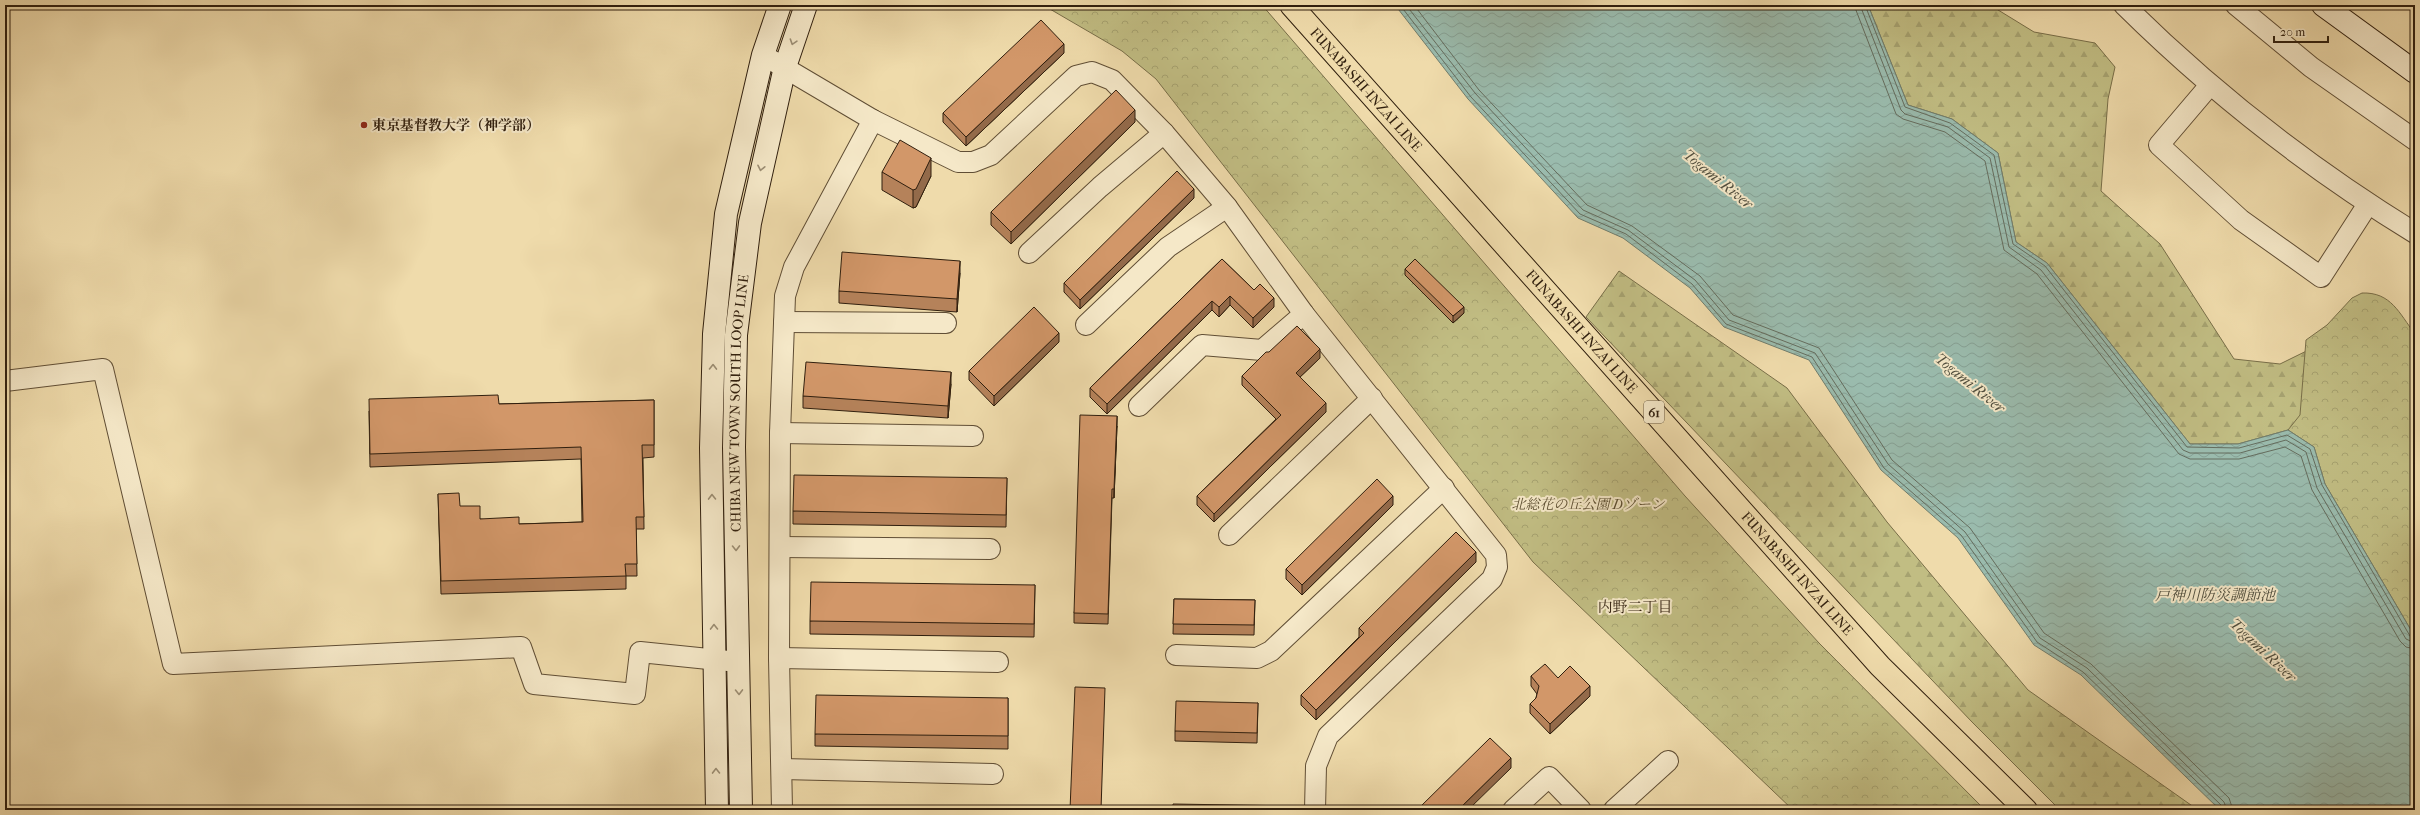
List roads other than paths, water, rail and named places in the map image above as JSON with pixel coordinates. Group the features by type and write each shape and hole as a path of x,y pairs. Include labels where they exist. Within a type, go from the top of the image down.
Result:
{"main road":[{"name":"CHIBA NEW TOWN SOUTH LOOP LINE","path":"717,810 711,448 714,334 726,214 763,55 780,5"},
{"name":"CHIBA NEW TOWN SOUTH LOOP LINE","path":"741,810 734,448 736,335 750,223 785,68 806,5"},
{"name":"FUNABASHI-INZAI LINE","path":"1291,5 1880,666 2026,810"},
{"path":"2323,5 2415,72"}],"street":[{"path":"2124,5 2210,85 2264,130 2368,204 2415,233"},
{"path":"2236,5 2311,68 2415,140"},
{"path":"763,55 873,120 958,162 974,162 991,155 1069,80 1083,73 1092,72 1106,76 1112,80 1164,133 1227,207 1304,314 1444,488 1496,556 1497,567 1492,579 1328,736 1316,766 1315,810"},
{"path":"2210,85 2159,145 2241,220 2321,277 2368,204"},
{"path":"782,810 779,658 780,433 785,296 794,267 873,120"},
{"path":"1029,253 1100,187 1164,133"},
{"path":"1086,325 1168,247 1227,207"},
{"path":"1139,406 1202,346 1262,350 1304,314"},
{"path":"784,322 946,323"},
{"path":"5,381 103,369 173,664 521,647 534,684 635,694 640,652 738,662"},
{"path":"1229,534 1372,398"},
{"path":"780,433 973,436"},
{"path":"1176,655 1257,658 1271,651 1444,488"},
{"path":"780,547 990,549"},
{"path":"779,658 998,662"},
{"path":"1614,810 1668,760"},
{"path":"782,769 993,774"},
{"path":"1513,810 1549,776 1581,810"}],"water":[{"name":"戸神川防災調節池","path":"1395,5 1868,5 1908,105 1952,119 1998,153 2016,242 2047,263 2190,444 2238,444 2288,430 2314,447 2325,484 2415,637 2415,810 2220,810 2081,675 2034,645 1958,538 1881,470 1809,360 1724,327 1690,288 1623,238 1578,218 1468,99"}],"place":[{"name":"東京基督教大学（神学部）","path":"364,125"}],"district":[{"name":"内野二丁目","path":"1635,607"}],"water label":[{"name":"Togami River","path":"1718,179"},
{"name":"Togami River","path":"1970,383"},
{"name":"Togami River","path":"2263,650"}],"park label":[{"name":"北総花の丘公園 Dゾーン","path":"1588,504"}]}
